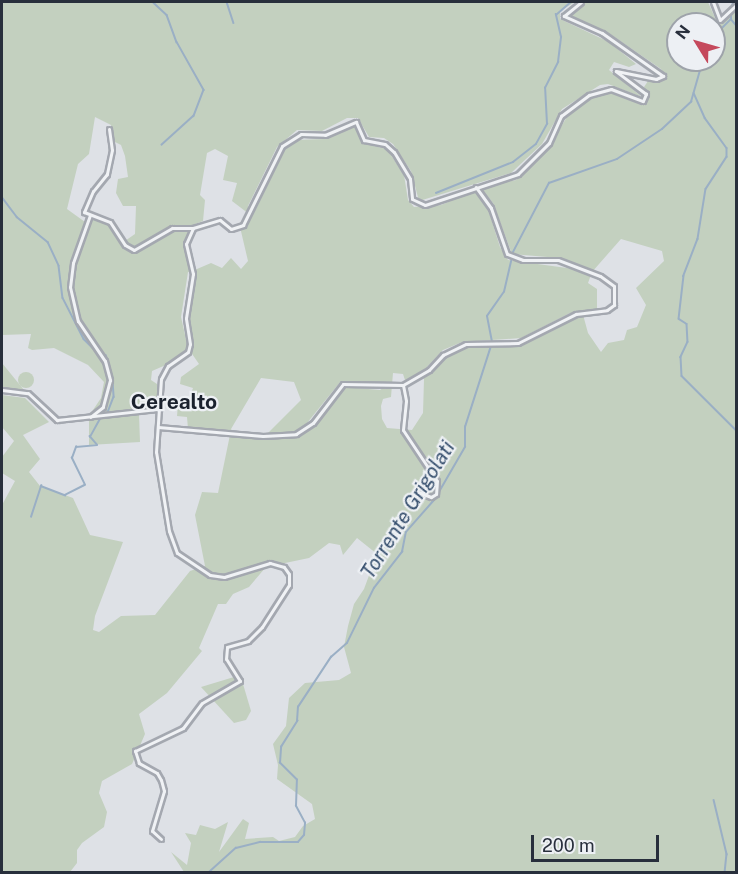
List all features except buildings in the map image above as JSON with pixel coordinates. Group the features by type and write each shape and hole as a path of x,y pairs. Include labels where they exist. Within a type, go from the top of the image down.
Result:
{"street":[{"path":"109,129 112,150 107,174 84,212 110,222 124,245 134,250 172,228 194,228 220,220 231,230 243,225 282,146 301,134 325,135 356,122 364,140 389,146 406,171 412,199 419,205 448,199 476,187 518,174 542,152 561,116 590,95 611,89 643,101 646,94 615,74 618,69 656,80 663,76 602,33 564,16 581,2"},
{"path":"713,2 720,20 736,5"},
{"path":"158,427 286,437 313,423 343,384 403,385 429,369 443,355 466,344 518,343 576,314 607,310 614,305 614,286 600,276 558,260 523,260 507,254 491,208 476,187"},
{"path":"90,215 73,263 70,287 78,321 105,361 110,380 103,407 90,417"},
{"path":"161,839 152,831 164,791 161,780 157,773 139,763 135,751 183,728 202,704 240,681 226,659 227,647 248,640 261,627 289,585 290,574 284,567 270,563 224,577 210,575 177,553 169,531 157,467 159,409 162,374 183,358 190,345 186,318 193,274 186,244 194,228"},
{"path":"403,385 406,401 403,430 437,481 436,494 431,497 418,492"},
{"path":"2,390 28,393 57,420 159,409"}],"green space":[{"path":"2,2 575,2 560,11 560,19 609,42 636,64 629,67 614,62 609,70 642,97 608,84 600,85 562,109 542,144 511,173 419,201 411,171 393,144 384,138 369,137 358,118 347,118 322,131 297,130 277,147 248,206 249,213 256,209 284,151 294,140 324,139 353,125 365,144 387,149 404,175 408,200 414,207 441,205 475,191 487,206 500,247 508,260 589,271 559,258 512,254 493,203 481,188 516,180 548,149 568,115 596,95 606,91 645,104 650,97 644,87 648,81 659,82 664,77 661,69 613,36 568,14 584,2 708,2 712,12 666,12 666,72 726,72 726,19 736,10 736,872 184,872 171,852 187,865 191,843 185,833 196,835 200,825 215,829 228,822 219,852 243,819 249,823 245,839 273,837 279,841 295,837 303,826 315,819 312,804 277,779 278,765 273,744 286,726 289,698 305,683 339,680 351,673 344,647 348,626 354,604 364,589 377,554 357,538 343,555 340,545 329,543 309,558 266,567 249,587 233,594 226,604 218,604 199,648 202,651 167,693 139,714 145,734 132,764 102,781 99,793 107,812 104,827 82,843 77,850 77,863 70,872 2,872 2,505 15,481 2,473 2,457 14,441 2,427 2,395 25,398 49,422 23,435 40,459 29,472 40,486 73,498 90,535 123,542 95,616 93,630 99,632 121,616 155,615 190,571 205,566 195,515 202,492 218,493 231,430 188,429 187,417 177,416 178,405 187,404 193,388 180,384 181,377 199,364 188,348 175,361 152,371 151,380 157,384 157,395 151,408 89,416 101,398 104,382 88,365 54,348 32,350 28,348 31,334 2,335","holes":["95,117 111,125 113,141 121,145 125,156 128,177 118,179 116,193 123,206 136,206 135,234 122,243 115,237 111,220 89,214 85,222 67,209 78,164 89,154","215,149 228,156 223,180 237,183 232,201 249,214 240,227 248,261 241,269 231,258 222,268 211,263 190,272 185,243 195,224 203,221 205,200 200,195 207,153","621,239 662,251 664,261 636,288 646,305 637,327 627,330 624,340 608,343 601,352 588,333 582,311 597,309 597,289 588,283 592,272","188,272 196,273 189,317 193,346 188,348 181,317","581,312 552,331 523,344 464,348 447,355 434,369 422,372 443,350 462,342 521,338 570,313","393,373 403,374 405,380 421,373 424,379 423,413 412,430 387,428 382,419 381,406 383,399 391,397","261,378 294,382 301,400 267,434 290,433 303,428 341,381 389,384 380,390 344,387 315,424 299,437 265,440 235,436 231,429"]},
{"path":"2,363 15,379 24,390 2,388"},
{"path":"23,372 29,372 34,380 32,386 23,388 18,383 18,377"},
{"path":"139,414 140,442 89,445 89,420"},
{"path":"234,677 243,684 251,711 246,720 234,723 201,687"}],"waterway":[{"path":"153,2 167,15 177,42 204,90 194,116 162,145"},
{"path":"227,2 234,23"},
{"path":"436,193 513,162 536,144 547,124 545,88 558,62 561,37 556,15 571,2"},
{"name":"Torrente Grigolati","path":"732,7 733,2"},
{"name":"Torrente Grigolati","path":"726,24 731,19 731,11"},
{"name":"Torrente Grigolati","path":"731,19 736,25"},
{"name":"Torrente Grigolati","path":"512,254 549,183 617,159 662,129 691,102 700,72"},
{"path":"694,93 705,118 727,148 727,157 706,189 698,239 684,276 679,319 687,324 688,342 681,357 682,376 736,430"},
{"path":"2,197 17,217 48,242 59,266 63,298 84,339 93,348"},
{"name":"Torrente Grigolati","path":"492,342 487,316 504,292 511,261"},
{"name":"Torrente Grigolati","path":"209,872 236,848 260,842 298,842 304,835 305,823 296,806 297,780 280,763 281,747 297,721 298,707 331,657 347,643 374,588 402,552 406,532 435,499 465,447 465,427 491,346"},
{"path":"106,355 113,381 114,397 108,413"},
{"path":"31,517 41,486 65,495 85,485 72,458 76,447 97,445 90,437 100,419"},
{"path":"714,800 727,854 725,872"}],"district":[{"name":"Cerealto","path":"174,402"}]}
